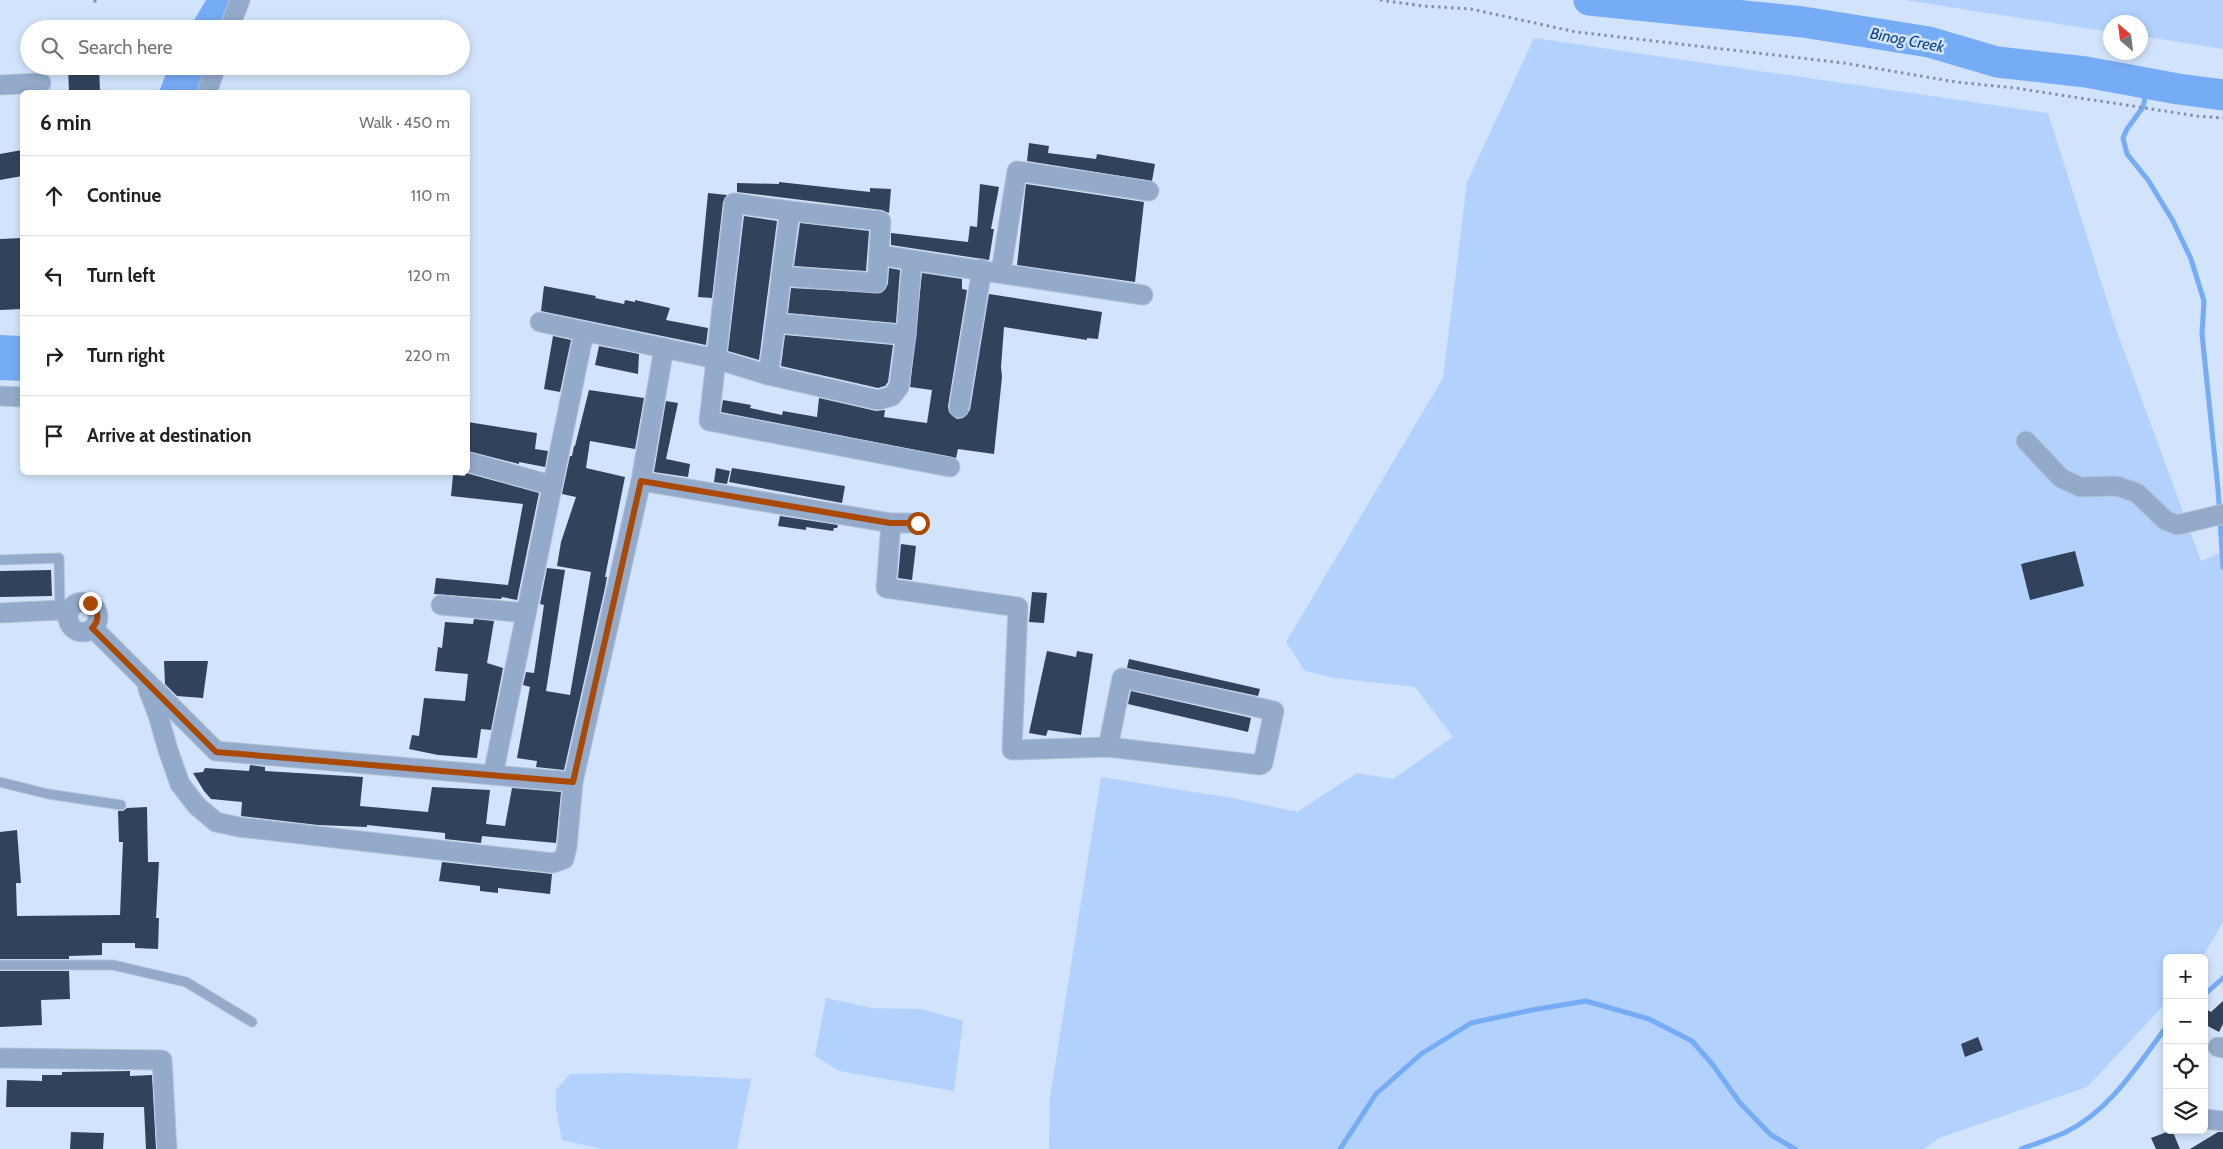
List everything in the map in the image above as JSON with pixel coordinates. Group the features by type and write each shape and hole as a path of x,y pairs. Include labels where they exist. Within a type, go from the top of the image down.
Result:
{"street":[{"path":"232,20 240,0"},
{"path":"208,90 213,75"},
{"path":"0,85 42,82"},
{"path":"1001,272 1017,171 1149,191"},
{"path":"780,276 877,283 881,221 734,203 709,421 950,467"},
{"path":"768,375 777,323 780,276 790,211"},
{"path":"878,255 912,262 982,269 1143,295"},
{"path":"540,322 716,359 768,375 878,400 892,396 899,387 906,335 912,262"},
{"path":"959,408 982,269"},
{"path":"777,323 906,335"},
{"path":"493,775 584,332"},
{"path":"144,681 158,715 180,784 197,806 216,822 249,828 553,863 564,859 573,782 641,481 664,348"},
{"path":"0,396 20,397"},
{"path":"2026,441 2061,478 2080,488 2118,486 2137,493 2165,520 2177,525 2223,514"},
{"path":"470,463 552,485"},
{"path":"641,481 890,523 918,523"},
{"path":"890,523 886,588 1018,607 1012,750 1108,747 1260,765 1274,711 1122,678 1108,747"},
{"path":"0,613 64,613 69,612 75,604 80,602 90,603 94,606 98,620 92,628 83,632 74,629 64,613"},
{"path":"441,605 526,613"},
{"path":"92,628 216,752 573,782"},
{"path":"0,1058 162,1060 168,1149"},
{"path":"2208,1119 2223,1121"}],"lane":[{"path":"0,560 59,558 64,613"},
{"path":"0,782 48,794 121,805"},
{"path":"0,964 112,965 186,982 252,1022"}],"path":[{"path":"94,0 95,5"},
{"path":"1380,0 1423,6 1471,9 1576,32 1844,63 1956,82 2015,88 2197,116 2223,118"}],"shaded area":[{"path":"1905,0 2223,0 2223,49 2148,37 2148,15 2103,15 2103,31"},
{"path":"1534,38 2048,113 2117,332 2201,561 2223,552 2223,922 2204,954 2163,954 2163,1006 2087,1087 1939,1138 1924,1149 1049,1149 1050,1097 1101,777 1237,799 1297,812 1357,773 1393,779 1453,737 1415,687 1334,678 1305,671 1286,642 1443,378 1467,182"},
{"path":"826,998 872,1008 922,1009 963,1021 954,1091 839,1071 815,1056"},
{"path":"628,1073 751,1079 737,1149 602,1149 562,1140 556,1109 556,1090 570,1074"}],"water":[{"path":"206,0 235,0 227,20 194,20"},
{"path":"166,75 203,75 197,90 160,90"},
{"path":"0,335 20,336 20,381 0,380"}],"building":[{"path":"68,75 99,75 100,90 69,90"},
{"path":"1029,143 1049,146 1048,153 1096,159 1097,154 1155,164 1152,181 1027,161"},
{"path":"20,150 20,176 0,180 0,154"},
{"path":"779,182 870,192 870,188 891,189 889,213 882,210 737,192 737,183 779,184"},
{"path":"980,184 999,187 991,229 994,229 989,260 891,245 891,233 968,242 970,226 977,227"},
{"path":"1026,184 1144,202 1135,282 1017,265"},
{"path":"708,193 727,195 723,202 712,298 698,297"},
{"path":"744,216 777,221 759,360 728,351"},
{"path":"800,223 869,231 866,271 794,266"},
{"path":"20,238 20,309 0,310 0,239"},
{"path":"889,268 900,270 896,323 788,313 791,288 881,293 888,284"},
{"path":"922,273 962,279 962,289 967,290 948,406 949,412 957,419 963,418 970,410 989,294 1102,312 1098,339 1087,338 1087,340 1004,327 1002,377 994,454 958,449 956,458 721,412 723,400 751,405 750,408 782,415 783,411 817,417 819,398 876,411 885,410 884,417 927,423 932,390 910,387"},
{"path":"544,286 596,296 595,298 624,304 625,300 635,302 635,300 670,308 666,320 708,328 706,345 541,311"},
{"path":"785,335 893,345 888,382 885,386 878,388 781,366"},
{"path":"553,336 571,340 560,392 544,389"},
{"path":"599,346 639,354 638,374 595,365"},
{"path":"589,390 644,398 635,449 590,441 586,468 625,477 605,577 607,577 605,588 564,770 536,767 537,761 517,758 530,687 523,685 526,672 534,673 544,605 540,604 547,568 565,570 546,691 570,695 591,572 557,566 561,542 576,497 562,494 570,456 572,456 575,446"},
{"path":"666,401 678,403 666,459 690,464 688,477 654,472"},
{"path":"470,422 537,433 535,449 548,451 545,467 519,462 519,464 470,452"},
{"path":"716,468 730,471 727,484 714,482"},
{"path":"732,468 845,486 842,503 729,482"},
{"path":"470,474 539,493 517,600 502,597 501,599 434,594 436,578 508,585 523,504 451,496 453,475 465,476"},
{"path":"780,516 838,525 833,531 806,527 806,530 778,526"},
{"path":"901,544 916,546 912,580 898,578"},
{"path":"2075,551 2084,586 2030,600 2021,564"},
{"path":"51,570 52,596 0,597 0,571"},
{"path":"1032,592 1047,593 1044,623 1029,622"},
{"path":"474,619 494,621 487,663 503,668 491,730 481,729 477,758 438,755 409,749 412,735 419,736 424,698 465,701 468,674 435,671 438,647 442,648 445,622 473,624"},
{"path":"1047,651 1076,657 1077,651 1093,654 1081,735 1048,730 1046,736 1029,733"},
{"path":"1129,659 1260,689 1258,696 1127,668"},
{"path":"164,661 208,661 203,698 177,696 165,684"},
{"path":"1131,691 1251,718 1248,732 1128,704"},
{"path":"250,765 265,767 265,771 363,777 360,806 428,812 432,787 490,790 486,824 505,826 512,788 561,792 556,843 482,836 481,843 445,839 445,833 367,825 367,827 318,825 241,816 242,802 211,799 193,773 203,772 205,768 249,771"},
{"path":"147,807 148,862 159,862 156,918 159,918 158,949 135,948 135,943 102,943 102,955 69,956 69,959 0,959 0,832 17,830 21,883 16,883 17,916 120,915 123,842 119,842 118,811 123,811 127,808"},
{"path":"442,862 552,874 550,894 498,888 498,893 480,891 480,886 439,881"},
{"path":"0,971 69,971 70,999 41,1000 42,1025 0,1027"},
{"path":"2223,1001 2223,1024 2219,1032 2208,1026 2208,1010 2211,1012"},
{"path":"1978,1037 1983,1050 1965,1057 1961,1044"},
{"path":"130,1071 130,1076 152,1075 156,1149 146,1149 144,1107 6,1107 7,1080 42,1081 42,1075 62,1075 62,1072"},
{"path":"71,1132 104,1133 103,1149 70,1149"},
{"path":"2218,1132 2223,1132 2223,1149 2190,1149"},
{"path":"2163,1133 2174,1134 2180,1149 2156,1149 2151,1138"}],"waterway":[{"name":"Binog Creek","path":"1589,0 1803,22 1929,42 1997,62 2086,72 2178,89 2223,95"},
{"path":"2148,83 2143,107 2127,129 2123,138 2127,154 2148,180 2173,221 2191,259 2204,301 2202,334 2218,489 2223,567"},
{"path":"2208,991 2223,978"},
{"path":"1340,1149 1376,1094 1421,1054 1471,1023 1586,1001 1649,1019 1692,1041 1713,1065 1740,1103 1771,1135 1795,1149"},
{"path":"2021,1149 2064,1133 2095,1113 2122,1086 2163,1031"}],"route":[{"path":"90,603 97,610 98,615 96,625 92,628 216,752 573,782 641,481 890,523 918,523"}]}
